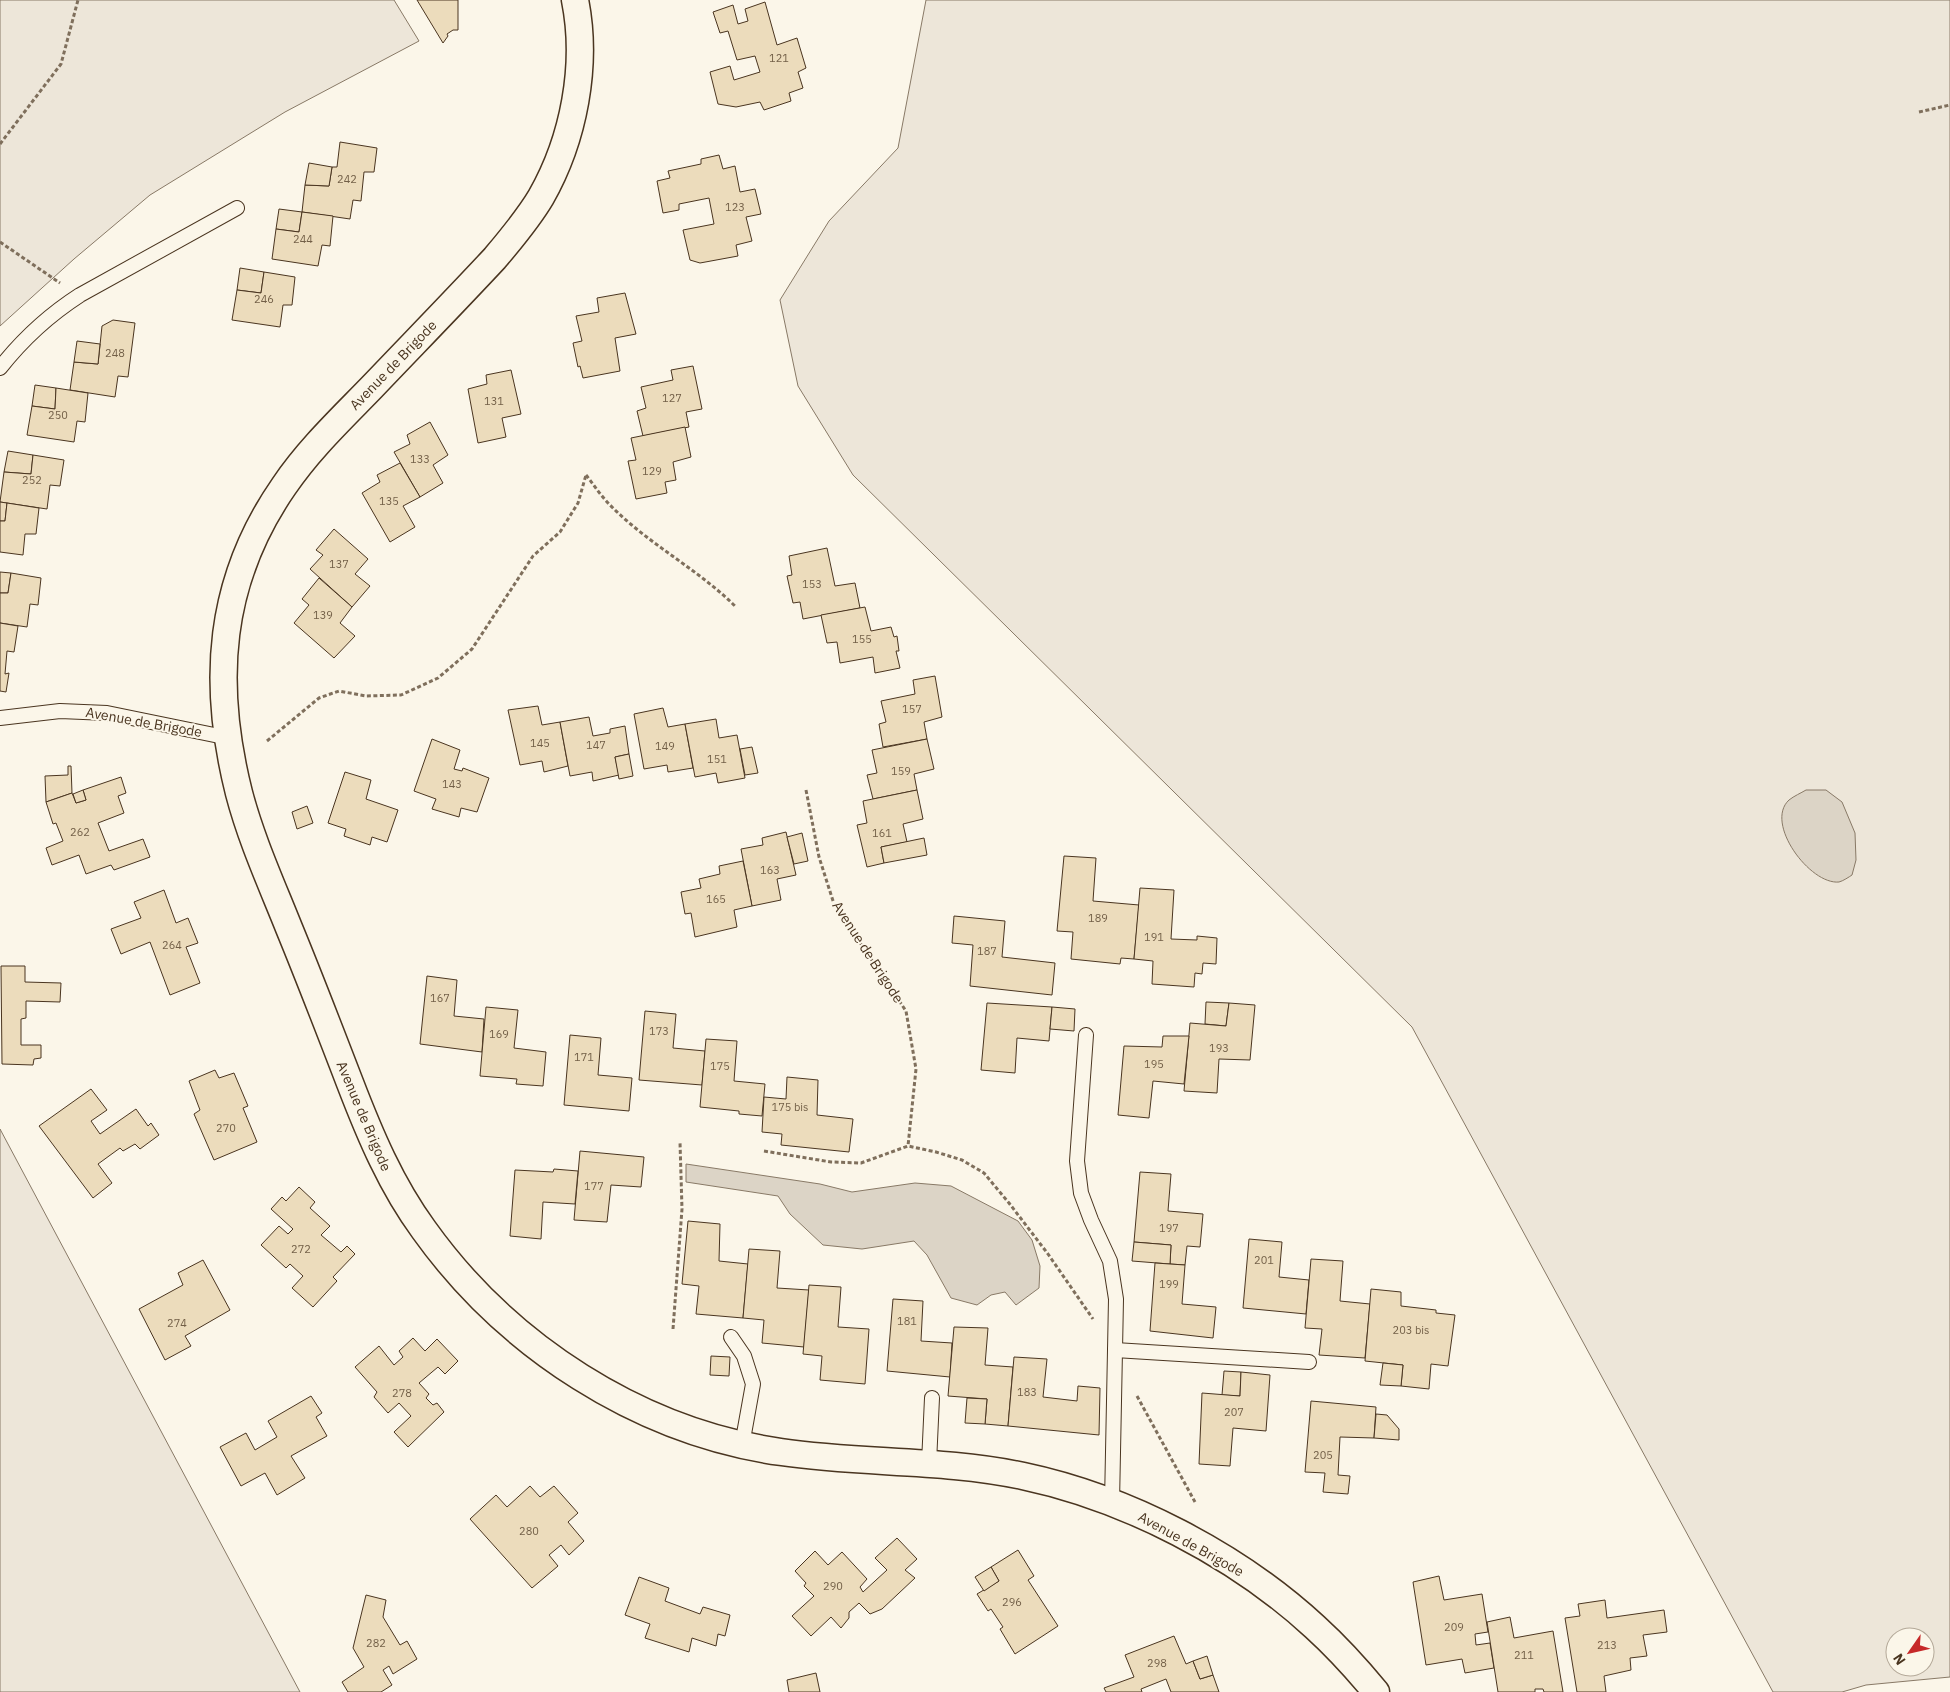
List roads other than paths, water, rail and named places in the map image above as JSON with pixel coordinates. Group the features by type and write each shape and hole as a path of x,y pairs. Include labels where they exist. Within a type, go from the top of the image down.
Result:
{"street":[{"name":"Avenue de Brigode","path":"575,0 580,51 574,104 561,153 541,197 514,236 300,464 270,507 257,532 238,579 226,629 222,670 229,738 238,787 248,822 369,1135 395,1186 427,1235 447,1260 495,1312 515,1330 563,1365 610,1394 644,1412 697,1434 742,1445 806,1455 929,1463 1027,1477 1112,1503 1184,1536 1235,1566 1261,1584 1312,1624 1334,1645 1376,1692"}],"lane":[{"path":"0,368 59,308 237,208"},
{"name":"Avenue de Brigode","path":"0,718 60,711 107,713 229,738"},
{"path":"1086,1035 1077,1161 1078,1177 1085,1206 1110,1261 1116,1299 1112,1503"},
{"path":"731,1337 744,1356 753,1384 742,1445"},
{"path":"1115,1350 1309,1362"},
{"path":"929,1463 932,1398"}]}
